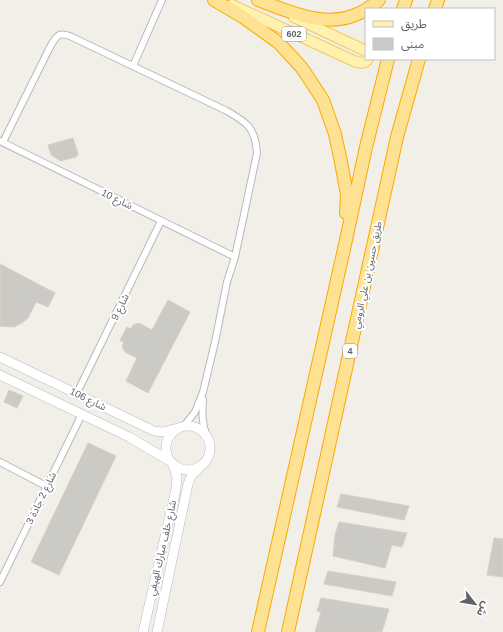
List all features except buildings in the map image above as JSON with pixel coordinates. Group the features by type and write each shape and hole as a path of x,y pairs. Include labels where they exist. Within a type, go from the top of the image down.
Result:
{"highway":[{"path":"214,0 243,17 279,43 302,68 323,100 335,134 341,162 346,195 346,240"},
{"path":"258,0 310,18 335,19 354,16 365,9"},
{"path":"366,8 379,0"},
{"path":"258,632 366,146 388,60"},
{"name":"طريق حسين بن علي الرومي","path":"288,632 397,137 419,60"}],"main road":[{"name":"602","path":"221,0 354,61 361,63 366,62 367,60"},
{"name":"602","path":"258,0 365,51"}],"street":[{"path":"133,66 162,0"},
{"path":"1,142 50,47 59,34 66,34 227,111 241,118 251,129 256,140 257,153 234,257 226,282 215,342 203,392 195,412 181,427 172,432 166,445 166,453 171,462 178,469 185,471 199,468 207,460 210,453 210,444 203,427 203,392"},
{"name":"شارع 10","path":"1,142 234,257"},
{"name":"شارع 9","path":"77,393 161,221"},
{"name":"شارع 106","path":"0,357 154,431 163,432 181,427"},
{"name":"شارع 106","path":"0,375 116,431 171,462"},
{"name":"شارع 2 جادة 3","path":"0,582 2,571 82,414"},
{"path":"116,431 126,426 126,417"},
{"path":"181,427 191,426 197,428 208,438"},
{"path":"0,462 46,486"},
{"name":"شارع خلف مبارك الهيفي","path":"143,632 176,489 177,477 171,462"},
{"name":"شارع خلف مبارك الهيفي","path":"157,632 188,484 191,476 199,468"}]}
